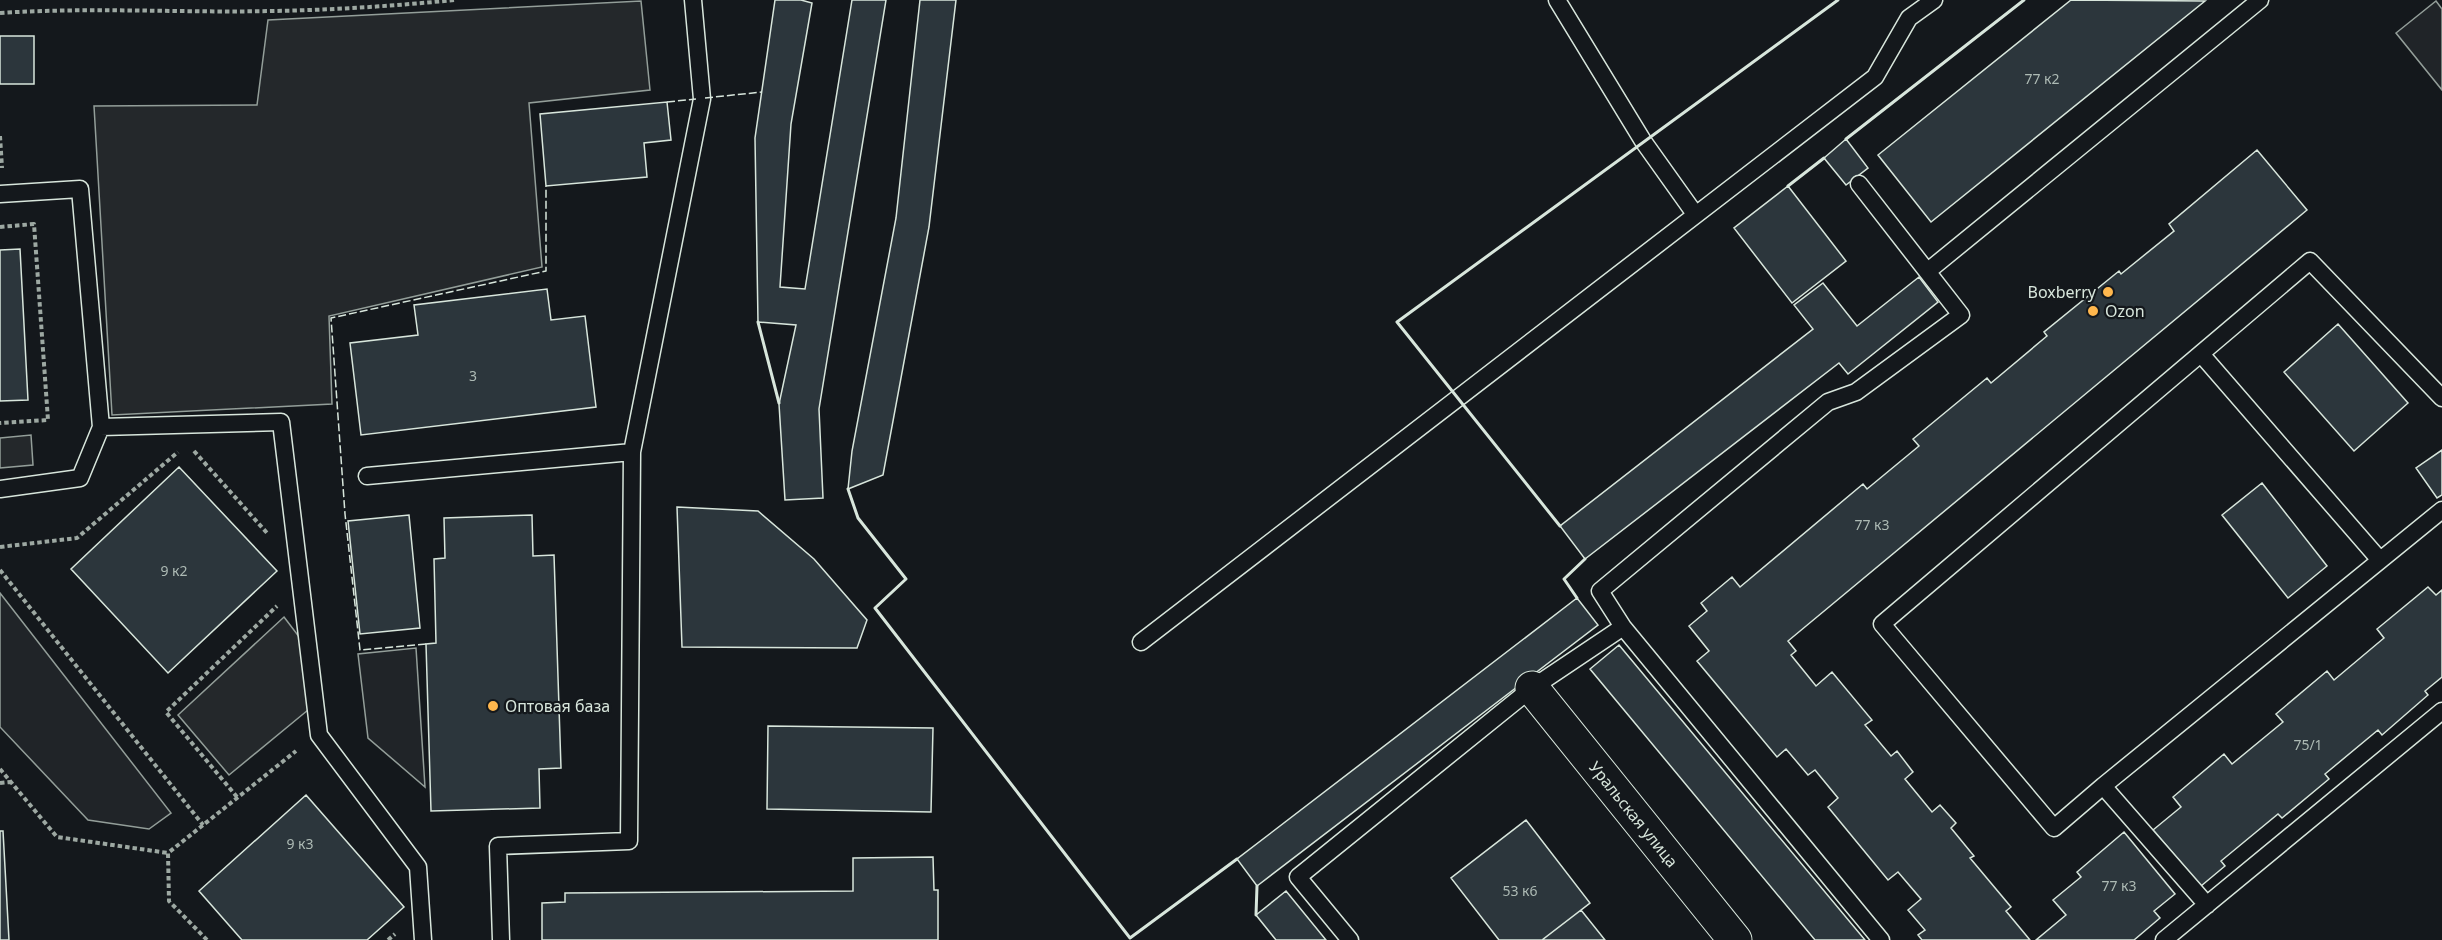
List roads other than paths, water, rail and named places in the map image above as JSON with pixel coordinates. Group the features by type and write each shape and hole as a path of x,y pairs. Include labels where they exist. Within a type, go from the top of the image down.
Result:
{"street":[{"name":"Уральская улица","path":"1532,688 1735,940"}],"lane":[{"path":"501,940 498,846 629,841 632,452 702,99 693,0"},
{"path":"1557,0 1643,141 1695,214"},
{"path":"1141,642 1459,400 1695,214 1875,77 1909,18 1935,0"},
{"path":"1928,272 2260,0"},
{"path":"1859,184 1961,315 1856,392 1828,402 1600,591 1623,627 1881,940"},
{"path":"0,194 80,189 101,427 80,478 0,489"},
{"path":"2442,398 2310,261 1882,624 2054,828 2379,559 2442,510"},
{"path":"2200,354 2379,559"},
{"path":"101,427 281,422 319,735 418,867 423,940"},
{"path":"367,476 632,452"},
{"path":"1350,940 1298,877 1532,688 1623,627"},
{"path":"2164,940 2442,711"},
{"path":"2103,786 2208,904"}],"place":[{"name":"Boxberry","path":"2108,292"},
{"name":"Ozon","path":"2093,311"},
{"name":"Оптовая база","path":"493,706"}]}
